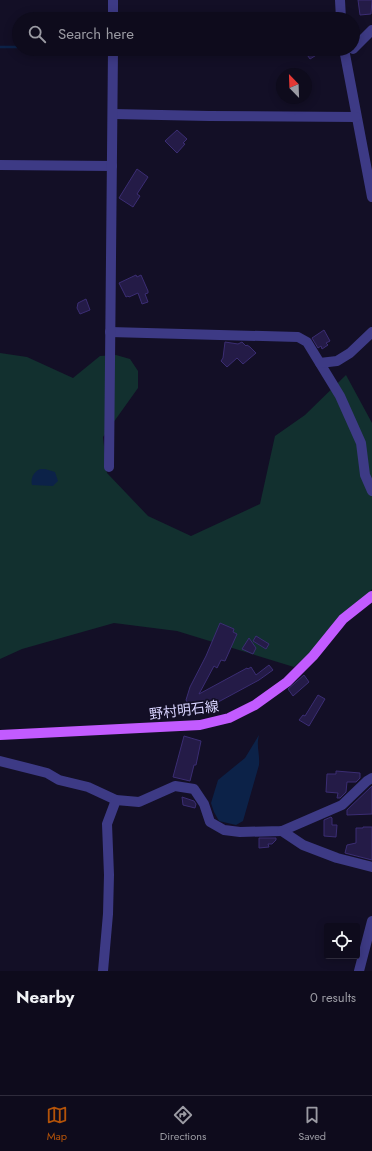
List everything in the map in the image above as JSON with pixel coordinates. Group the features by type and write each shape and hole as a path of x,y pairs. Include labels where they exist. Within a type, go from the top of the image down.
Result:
{"main road":[{"name":"野村明石線","path":"0,735 200,725 229,718 255,705 287,682 313,656 343,619 372,596"}],"street":[{"path":"113,0 113,12"},
{"path":"340,0 341,12"},
{"path":"360,41 372,30"},
{"path":"109,467 113,56"},
{"path":"350,56 356,117 372,197"},
{"path":"112,114 356,117"},
{"path":"0,165 112,166"},
{"path":"110,332 298,337 307,342 340,396 362,443 365,475 372,491"},
{"path":"320,363 337,361 350,353 372,332"},
{"path":"0,761 47,773 59,780 88,787 116,800 139,802 175,786 194,789 204,804 210,822 224,830 240,832 282,831 342,804 366,781 372,778"},
{"path":"103,971 108,914 109,875 107,824 116,800"},
{"path":"282,831 303,845 337,858 372,867"},
{"path":"359,971 370,937 372,921"}],"green space":[{"path":"0,353 27,357 73,378 100,356 116,355 130,359 138,371 138,388 103,437 107,473 148,516 191,536 260,504 275,436 305,415 346,375 372,423 372,589 341,627 294,667 177,631 114,623 22,649 0,659"}],"water":[{"path":"40,469 55,472 58,481 53,486 32,485 33,476"},
{"path":"259,735 259,765 243,821 236,825 219,821 211,803 218,780 245,758"}],"building":[{"path":"358,0 372,0 371,14 360,15"},
{"path":"308,56 315,56 310,59"},
{"path":"177,130 187,139 183,143 185,144 177,153 165,141"},
{"path":"137,169 148,177 137,194 140,196 133,207 119,198"},
{"path":"136,275 137,277 141,275 148,291 148,293 145,294 148,302 142,304 138,293 126,297 119,283"},
{"path":"86,299 90,310 80,314 77,308 78,303"},
{"path":"324,330 330,341 326,343 328,345 322,349 321,346 318,348 312,338"},
{"path":"225,342 238,344 242,342 256,353 243,364 237,358 227,367 221,361 223,358"},
{"path":"220,623 234,629 233,632 237,634 225,661 221,660 217,668 214,666 199,694 247,668 248,669 251,667 256,675 269,665 273,670 259,680 196,714 195,711 193,713 186,700 190,687 206,656"},
{"path":"256,636 269,644 266,649 253,641"},
{"path":"249,638 256,648 253,654 242,649"},
{"path":"304,675 309,682 293,696 288,689"},
{"path":"318,695 325,699 309,726 299,720 303,715 305,716"},
{"path":"184,736 201,741 196,765 194,765 190,781 173,777"},
{"path":"336,771 360,773 360,778 356,782 347,782 346,792 340,798 337,798 338,793 326,792 327,774 336,774"},
{"path":"372,786 372,814 347,815 347,810"},
{"path":"182,797 194,801 196,804 195,808 183,805"},
{"path":"331,817 332,825 337,825 336,837 324,836 324,820"},
{"path":"372,827 372,860 345,853 347,845 356,843 356,828"},
{"path":"259,838 276,838 276,840 272,844 268,844 269,847 259,848"}],"waterway":[{"path":"0,47 12,47"}]}
